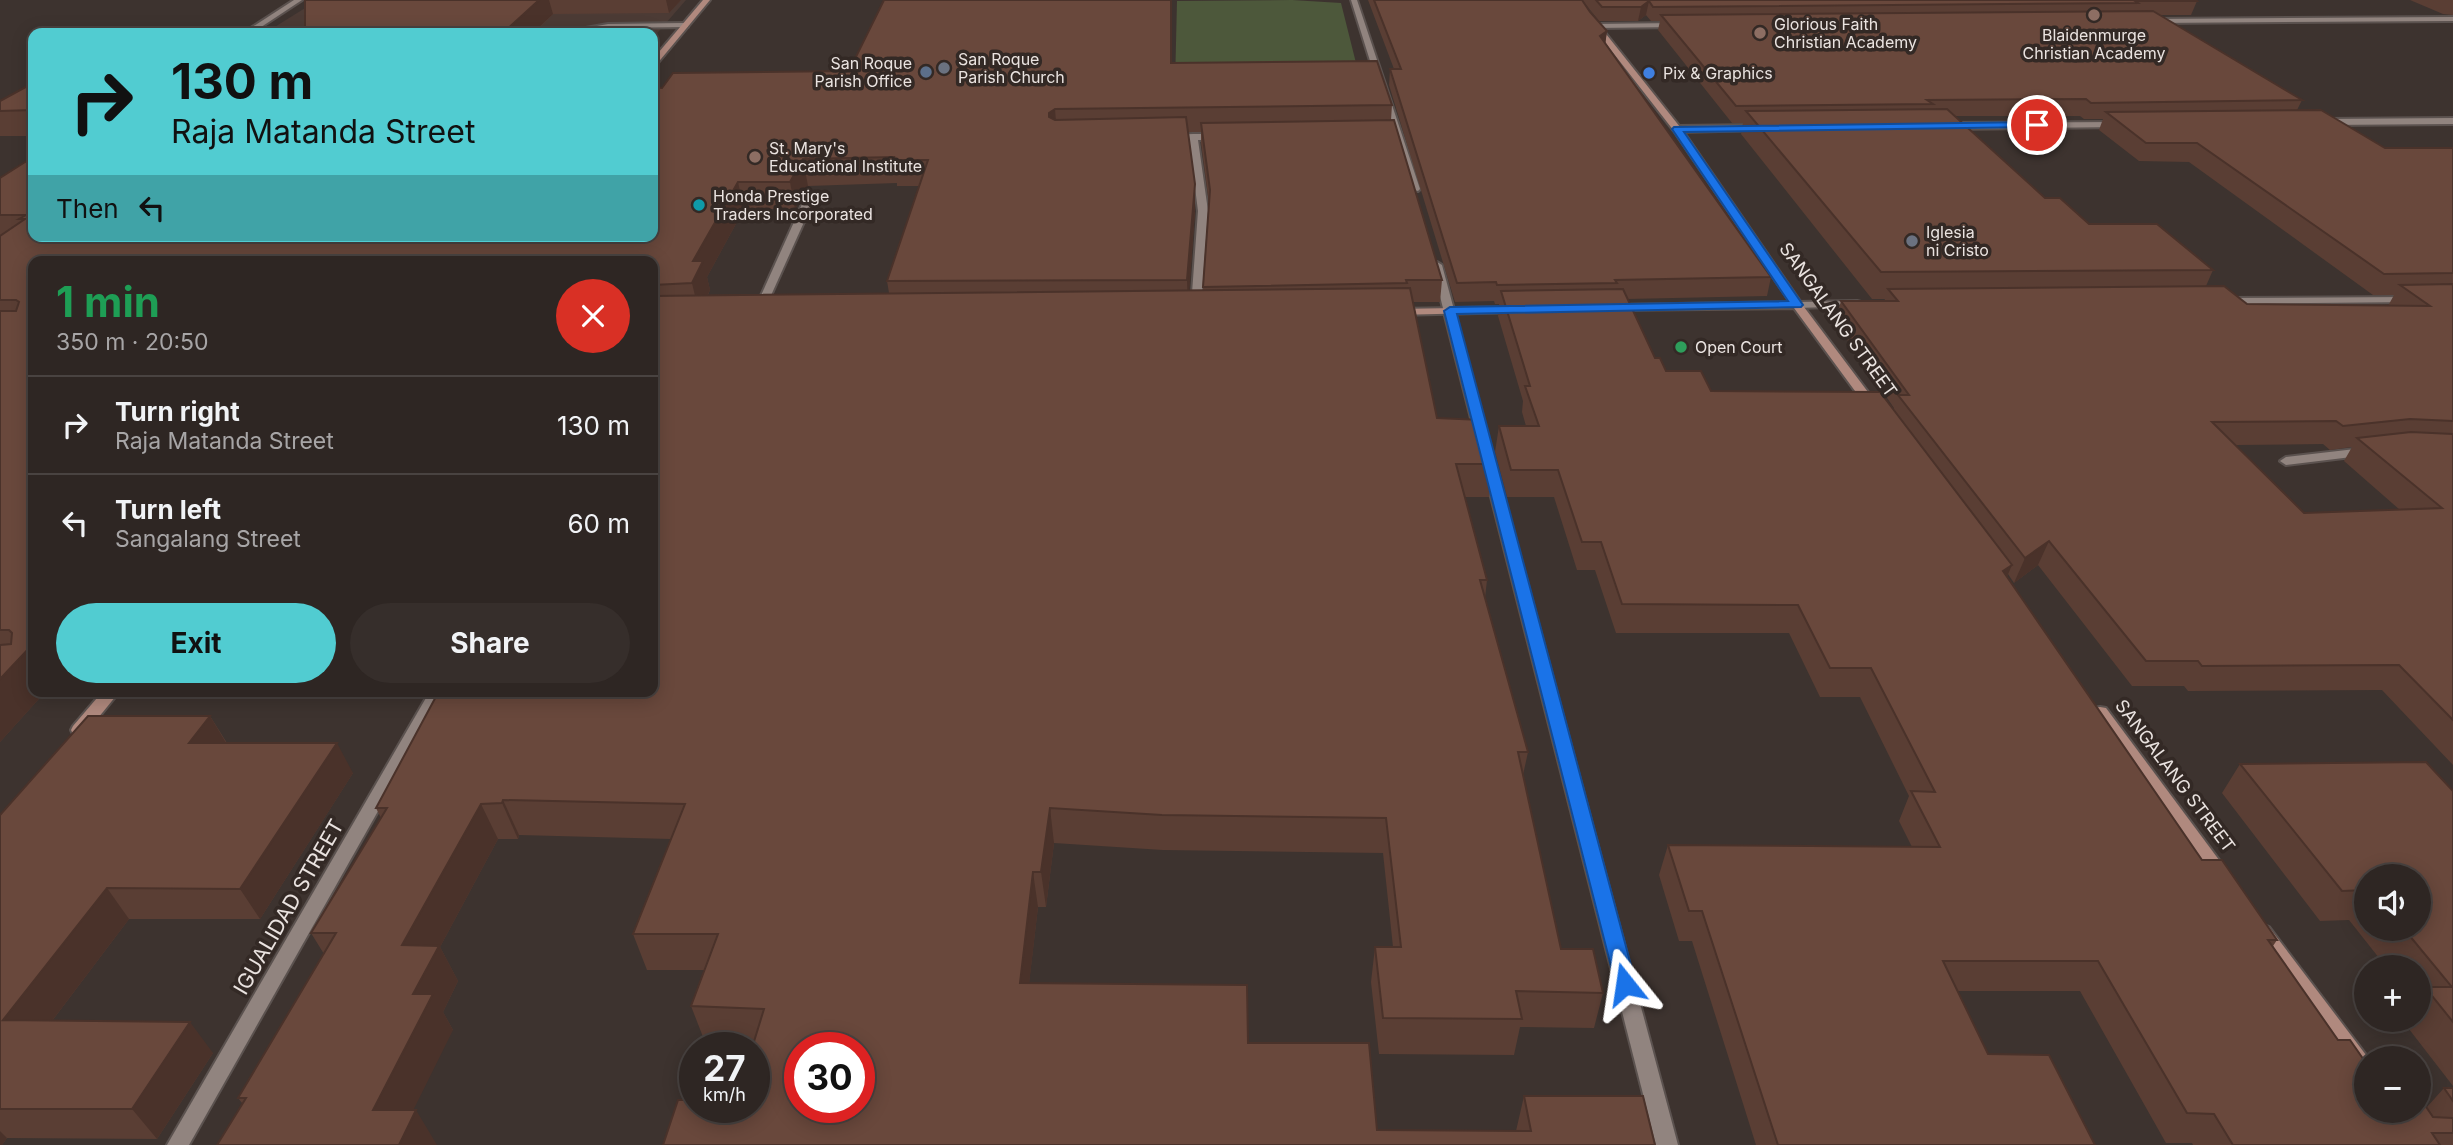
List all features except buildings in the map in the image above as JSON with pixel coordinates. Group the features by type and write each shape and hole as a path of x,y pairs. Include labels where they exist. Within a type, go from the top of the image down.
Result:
{"street":[{"path":"255,28 299,0"},
{"path":"658,57 708,0"},
{"path":"1354,0 1392,134 1421,210"},
{"name":"SANGALANG STREET","path":"1575,0 1677,129 1797,305 1879,416"},
{"path":"2148,21 2453,19"},
{"path":"1594,26 1691,25"},
{"path":"595,28 685,26"},
{"path":"2314,123 2453,121"},
{"path":"1940,126 2134,124"},
{"path":"1677,129 1774,128"},
{"path":"1193,137 1203,211 1195,315"},
{"path":"1166,138 1234,137"},
{"path":"757,316 808,202"},
{"path":"1432,248 1667,1145"},
{"path":"2215,302 2424,300"},
{"path":"1603,308 1866,304"},
{"path":"1383,312 1534,309"},
{"path":"1181,315 1208,315"},
{"path":"744,316 771,316"},
{"path":"2286,461 2383,450"},
{"path":"69,741 107,697"},
{"name":"IGUALIDAD STREET","path":"178,1145 436,697"},
{"name":"SANGALANG STREET","path":"2094,704 2226,882"},
{"path":"2250,915 2354,1055"}],"shaded area":[{"path":"318,0 686,0 658,32 658,28 273,28"}],"green space":[{"path":"1292,0 1341,3 1361,83 1175,85 1177,1"}],"place":[{"name":"Blaidenmurge Christian Academy","path":"2094,15"},
{"name":"Glorious Faith Christian Academy","path":"1760,33"},
{"name":"San Roque Parish Church","path":"944,68"},
{"name":"San Roque Parish Office","path":"926,72"},
{"name":"Pix & Graphics","path":"1649,73"},
{"name":"St. Mary's Educational Institute","path":"755,157"},
{"name":"Honda Prestige Traders Incorporated","path":"699,205"},
{"name":"Iglesia ni Cristo","path":"1912,241"},
{"name":"Open Court","path":"1681,347"}],"route":[{"path":"1625,984 1450,311 1797,305 1677,129 2037,125"}]}
